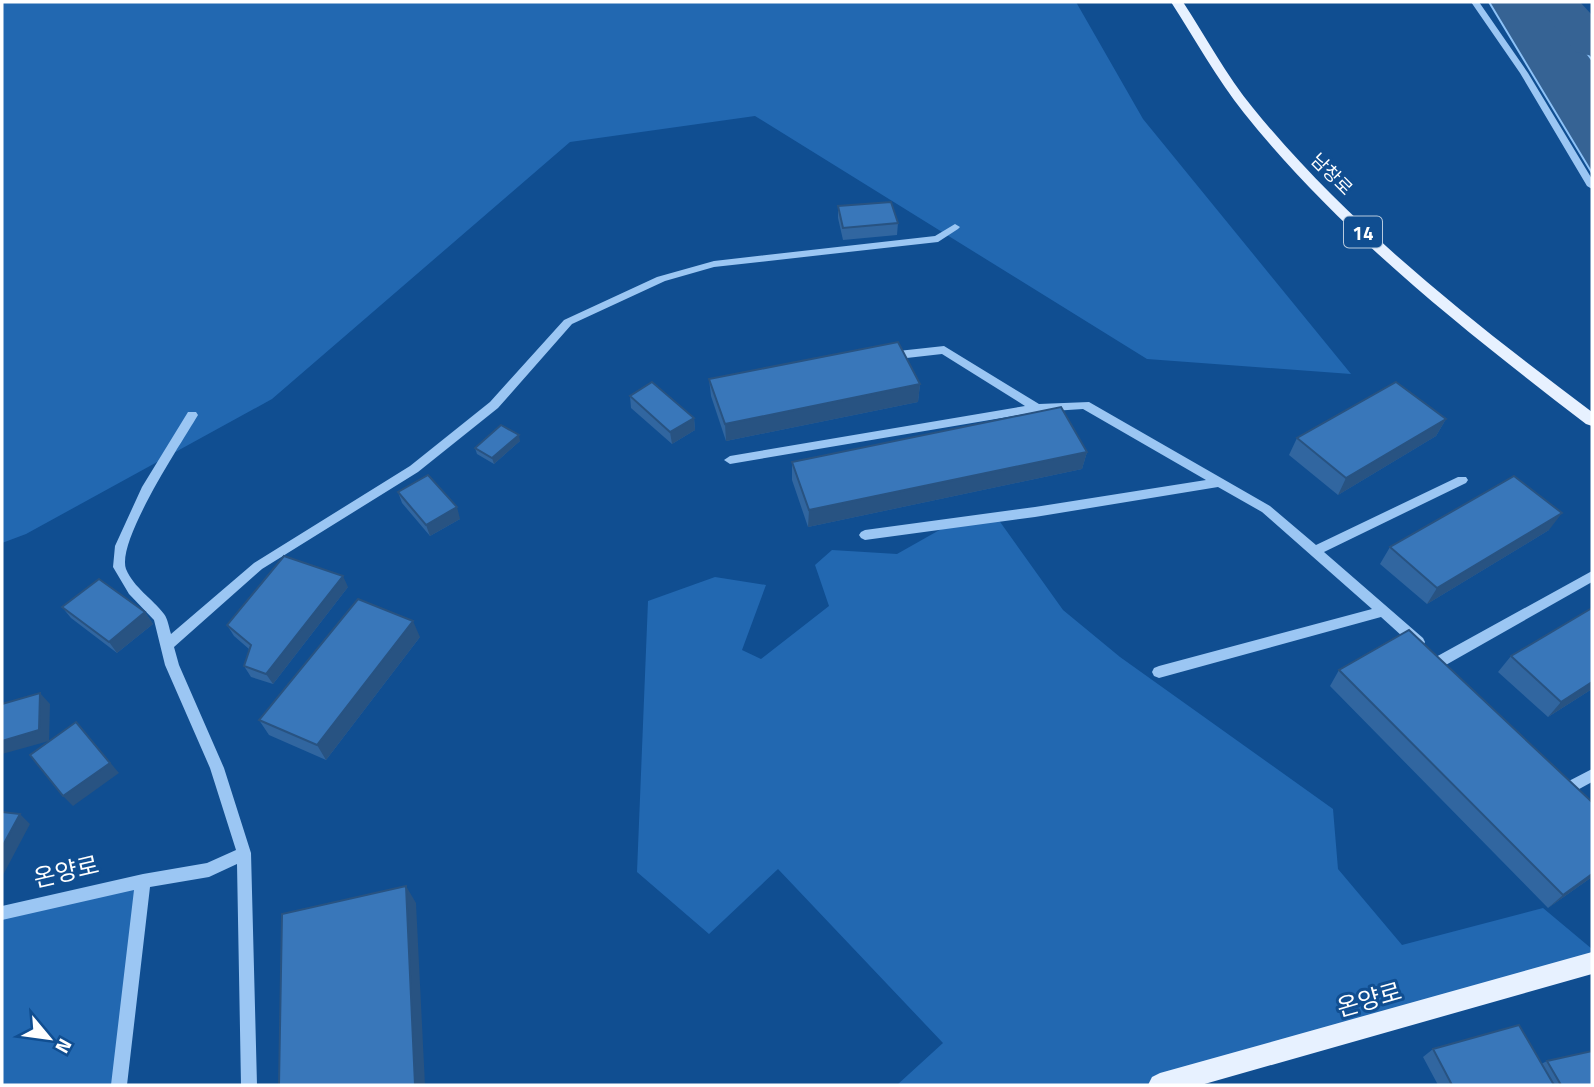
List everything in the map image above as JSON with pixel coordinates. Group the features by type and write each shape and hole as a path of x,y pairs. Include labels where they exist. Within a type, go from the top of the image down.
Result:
{"main road":[{"name":"남창로","path":"1177,2 1248,110 1307,177 1393,261 1477,333 1592,420"},
{"name":"온양로","path":"1160,1085 1592,963"}],"street":[{"path":"167,645 258,566 414,468 494,405 568,322 662,279 714,264 938,239 955,227"},
{"path":"880,356 944,350 1037,408"},
{"path":"730,460 1037,408 1086,405 1266,509 1444,667 1592,576"},
{"path":"192,415 148,487 121,547 119,568 132,590 160,618 172,665 216,768 244,853 250,1085"},
{"path":"1315,551 1462,480"},
{"path":"865,535 1035,512 1222,482"},
{"path":"1159,672 1384,611"},
{"path":"1570,788 1592,775"},
{"name":"온양로","path":"2,913 143,881 209,870 244,853"},
{"path":"119,1085 143,881"}],"lane":[{"path":"1475,2 1524,73 1592,186"}],"shaded area":[{"path":"2,2 1076,2 1143,119 1351,374 1147,359 755,116 570,142 272,399 26,534 2,543"},
{"path":"1489,2 1549,2 1592,60 1592,173"},
{"path":"959,519 998,519 1063,610 1120,657 1333,809 1338,869 1402,945 1543,908 1592,949 1592,963 1160,1085 897,1085 943,1043 778,869 709,934 637,872 648,601 715,577 766,585 742,650 761,659 829,606 815,565 832,550 897,554"},
{"path":"143,881 119,1085 2,1085 2,913"}],"building":[{"path":"891,202 898,223 843,228 838,206"},
{"path":"898,342 920,384 725,424 709,379"},
{"path":"652,382 694,418 670,432 630,396"},
{"path":"1396,382 1446,419 1346,478 1297,438"},
{"path":"1061,407 1087,452 809,510 792,462"},
{"path":"501,425 519,435 492,458 475,448"},
{"path":"428,475 457,507 426,525 398,492"},
{"path":"1514,476 1562,513 1437,588 1390,547"},
{"path":"284,556 343,576 266,674 244,666 251,645 227,625"},
{"path":"99,579 145,612 109,642 62,607"},
{"path":"358,599 413,621 317,745 259,720"},
{"path":"1592,608 1592,682 1561,702 1511,656"},
{"path":"1409,630 1592,802 1592,874 1563,895 1339,670"},
{"path":"40,693 39,730 2,741 2,704"},
{"path":"76,722 110,763 63,796 30,755"},
{"path":"2,812 20,814 2,847"},
{"path":"406,886 415,1085 279,1085 282,914"},
{"path":"1519,1025 1554,1085 1452,1085 1433,1049"},
{"path":"1592,1051 1592,1085 1561,1085 1547,1061"}],"waterway":[{"path":"1556,2 1592,42"}]}
